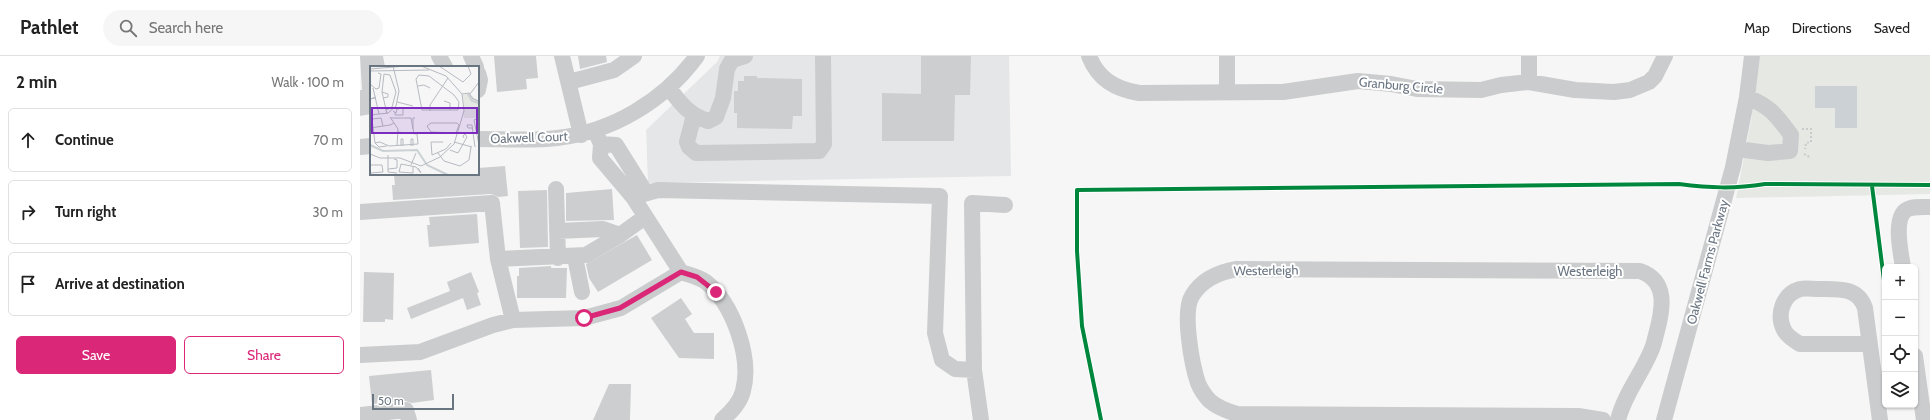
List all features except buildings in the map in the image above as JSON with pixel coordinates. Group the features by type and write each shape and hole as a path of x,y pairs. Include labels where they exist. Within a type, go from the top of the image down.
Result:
{"street":[{"path":"439,56 444,66"},
{"path":"471,56 476,66"},
{"path":"562,56 568,82 592,137 616,145 621,170 639,195 645,217 681,272 701,279 716,292 739,332 745,362 743,391 732,417"},
{"path":"568,82 614,70 634,56"},
{"name":"Oakwell Court","path":"479,139 556,139 592,137 645,105 669,88 686,71 697,56"},
{"path":"669,88 684,108 694,115 708,121 716,117 723,98 727,69 732,60 745,56"},
{"path":"694,115 687,142 689,147 696,153 819,151 824,144 823,56"},
{"name":"Granburg Circle","path":"1089,56 1093,67 1108,83 1122,90 1139,93 1299,91 1358,81 1390,84 1417,89 1481,90 1501,85 1529,82 1575,90 1614,92 1630,90 1649,82 1655,76 1665,56"},
{"path":"1227,56 1227,92"},
{"path":"1529,56 1529,82"},
{"name":"Oakwell Farms Parkway","path":"1664,420 1737,149 1747,97 1752,56"},
{"path":"1737,149 1768,153 1790,151 1791,135 1778,118 1765,105 1747,97"},
{"path":"360,147 370,146"},
{"path":"556,189 558,258"},
{"path":"639,195 658,190 940,196 935,333 942,360 955,369 974,370"},
{"path":"360,212 492,203 498,259 513,320"},
{"path":"981,420 974,370 972,204 1005,205"},
{"path":"1903,264 1898,232 1902,215 1905,211 1911,208 1930,207"},
{"path":"498,259 558,258 586,255 620,235 645,217"},
{"path":"557,231 603,229 620,235"},
{"path":"575,257 582,292"},
{"name":"Westerleigh","path":"1603,420 1578,416 1237,414 1220,408 1211,401 1198,384 1188,330 1191,297 1201,284 1214,275 1237,269 1640,271 1645,273 1655,282 1662,296 1663,304 1651,351 1621,407 1618,420"},
{"path":"360,355 420,352 493,324 513,320 584,318 620,308 681,272"},
{"path":"1869,344 1800,344 1790,338 1784,330 1781,320 1781,310 1784,301 1800,289 1848,290 1856,294 1863,301 1880,420"},
{"path":"1917,372 1924,420"},
{"path":"360,415 406,410 409,420"}],"path":[{"path":"1799,129 1811,128 1811,142 1806,145 1803,154 1807,163"},
{"path":"1805,156 1811,158"}],"shaded area":[{"path":"720,56 1009,56 1011,176 648,183 646,130 717,62"},
{"path":"1760,56 1930,56 1930,194 1736,198 1751,121"},
{"path":"1815,86 1857,86 1857,128 1835,128 1835,108 1815,108"}],"cycle path":[{"path":"1101,420 1082,326 1077,251 1077,190 1679,184 1722,187 1743,187 1765,184 1930,185"},
{"path":"1872,186 1882,264"}],"route":[{"path":"584,318 620,308 681,272 697,277 716,292"}]}
